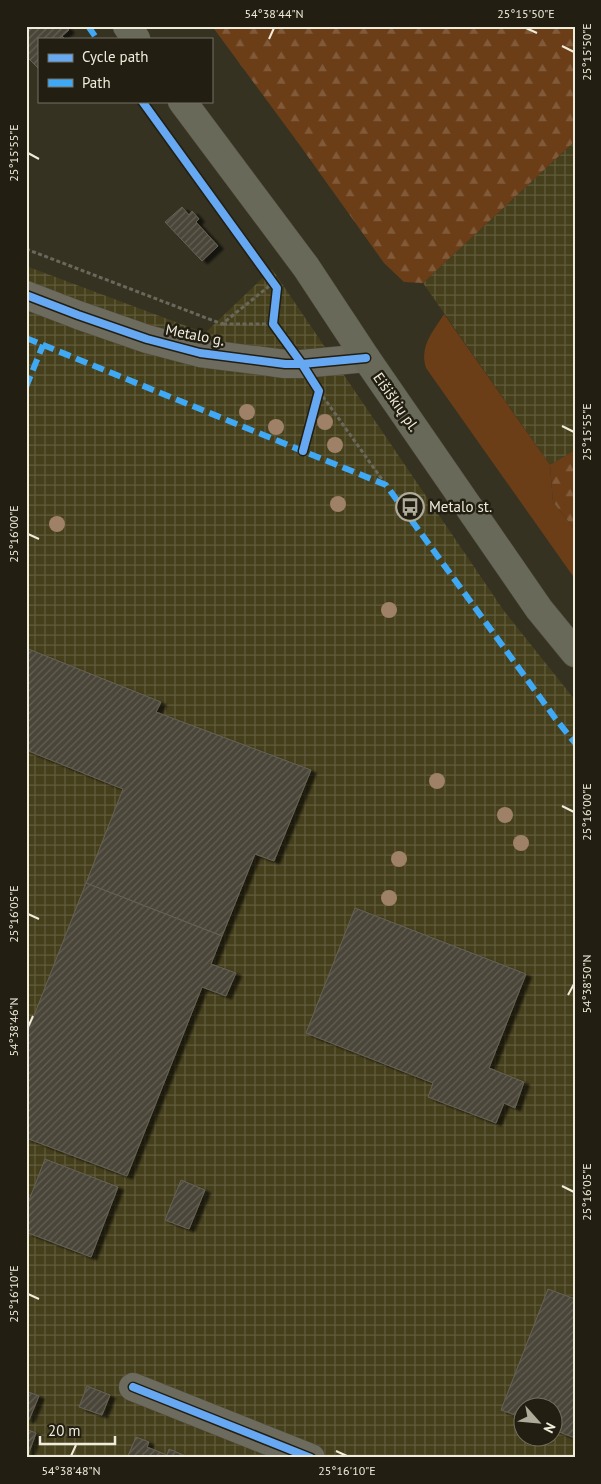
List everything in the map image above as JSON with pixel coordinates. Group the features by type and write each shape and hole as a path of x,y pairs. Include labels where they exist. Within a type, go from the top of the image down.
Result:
{"main road":[{"path":"127,26 135,38"},
{"name":"Eišiškių pl.","path":"183,102 306,267 366,358 539,609 575,654"}],"street":[{"name":"Metalo g.","path":"26,295 148,339 200,353 285,364 366,358"},
{"path":"133,1387 311,1458"}],"path":[{"path":"26,249 222,324 272,324"},
{"path":"222,324 274,283"},
{"path":"319,391 386,485"}],"shaded area":[{"path":"575,141 575,450 550,465 423,283"},
{"path":"26,266 205,333 272,269 504,611 575,700 575,1458 26,1458"}],"green space":[{"path":"212,26 575,26 575,141 423,283 404,282 384,263"},
{"path":"444,314 550,465 553,502 575,530 575,579 426,368 424,353 428,340"},
{"path":"575,450 575,530 553,502 550,465"}],"building":[{"path":"26,26 65,26 69,30 62,36 64,38 38,38 38,68 26,56 26,39 28,37 26,35"},
{"path":"182,207 189,215 192,211 199,219 196,222 218,246 202,261 165,222"},
{"path":"26,648 161,702 156,712 311,770 274,861 255,854 222,936 86,883 123,789 26,750"},
{"path":"86,883 222,936 211,964 236,973 226,996 202,987 127,1176 26,1138 26,1036"},
{"path":"355,908 526,974 489,1068 524,1082 515,1108 504,1103 496,1123 428,1097 433,1083 306,1033"},
{"path":"45,1159 118,1187 91,1257 26,1232 26,1208"},
{"path":"181,1180 205,1190 189,1229 165,1220"},
{"path":"548,1289 575,1299 575,1438 564,1434 564,1396 514,1396 514,1415 501,1410"},
{"path":"87,1386 110,1395 102,1415 79,1407"},
{"path":"26,1391 39,1396 29,1420 26,1419"},
{"path":"26,1429 36,1433 27,1458 26,1458"},
{"path":"136,1437 149,1442 147,1447 167,1455 169,1449 191,1458 127,1458"}],"marked path":[{"path":"88,26 96,38"},
{"path":"26,338 386,485 575,743"},
{"path":"26,387 43,345"}],"cycle path":[{"path":"143,102 277,288 273,324 319,391 303,451"},
{"path":"26,295 147,339 200,353 285,364 366,358"},
{"path":"133,1387 311,1458"}],"place":[{"name":"Metalo st.","path":"410,507"}]}
